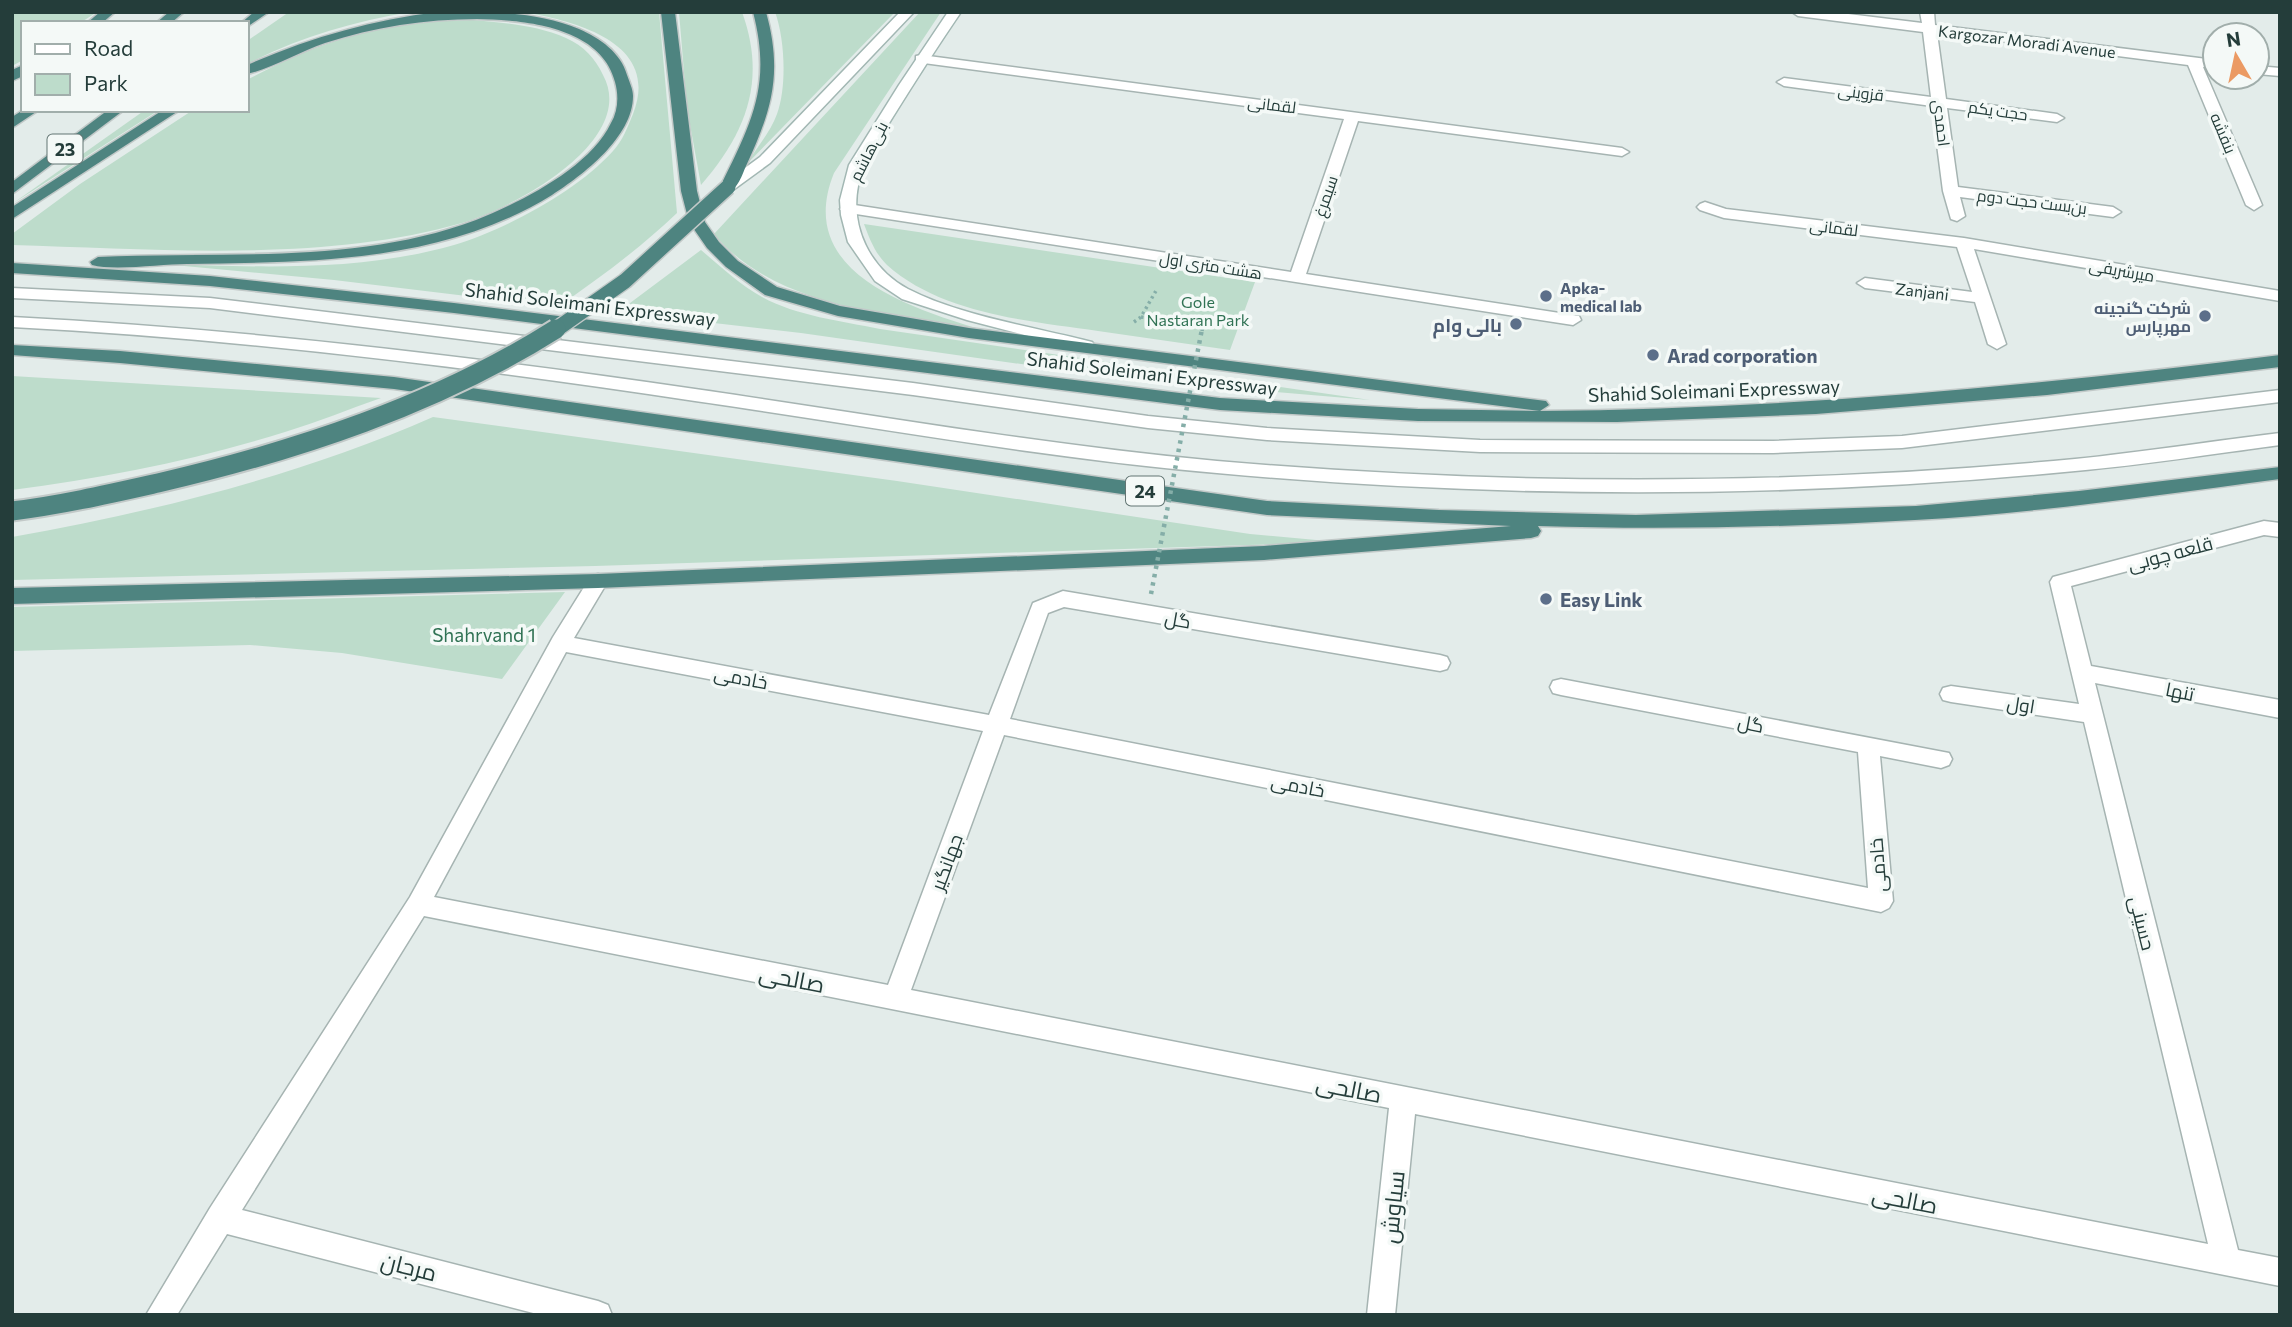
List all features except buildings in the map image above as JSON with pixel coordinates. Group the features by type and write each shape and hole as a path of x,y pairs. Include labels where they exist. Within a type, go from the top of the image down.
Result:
{"highway":[{"path":"248,22 263,12"},
{"path":"668,12 689,191 697,222 713,245 744,274 788,297 849,313 969,333 1633,417"},
{"path":"12,511 97,497 209,473 297,446 368,419 476,372 533,343 617,287 672,241 727,187 761,118 769,79 768,41 759,12"},
{"path":"18,268 123,261 322,255 429,241 495,219 522,206 579,168 614,131 625,96 622,75 615,62 587,38 561,26 494,14 426,15 353,28 288,51 248,70"},
{"name":"23","path":"12,124 29,112"},
{"name":"23","path":"12,189 114,112"},
{"path":"12,214 170,112"},
{"name":"Shahid Soleimani Expressway","path":"18,268 210,281 441,306 1220,404 1416,416 1633,417 1878,404 2001,394 2280,361"},
{"name":"24","path":"14,350 120,357 394,383 1267,508 1439,517 1636,522 1916,513 2079,498 2280,473"},
{"path":"12,596 597,581 1264,553 1636,522"}],"street":[{"path":"727,187 765,160 908,12"},
{"name":"بنی‌هاشم","path":"956,12 921,59 861,158 850,184 848,209 851,236 866,262 892,286 912,297 978,318 1102,350"},
{"name":"Kargozar Moradi Avenue","path":"1798,12 2201,63"},
{"name":"احمدی","path":"1927,12 1951,191 1957,216"},
{"name":"لقمانی","path":"921,59 1622,152"},
{"name":"بنفشه","path":"2194,62 2254,205"},
{"name":"قزوینی","path":"1784,82 1939,101"},
{"name":"حجت یکم","path":"1939,101 2057,118"},
{"name":"سیمرغ","path":"1297,278 1353,115"},
{"name":"بن‌بست حجت دوم","path":"1951,191 2113,212"},
{"name":"لقمانی","path":"1704,207 1724,213 1964,243"},
{"name":"هشت متری اول","path":"848,209 1573,320"},
{"path":"1964,243 1997,344"},
{"name":"میرشریفی","path":"1964,243 2280,296"},
{"name":"Zanjani","path":"1865,284 1980,298"},
{"path":"12,293 210,303 913,389 1148,422 1267,434 1480,446 1760,447 1902,442 2280,396"},
{"path":"18,322 275,341 1154,460 1417,482 1706,486 1850,480 2078,464 2280,439"},
{"name":"قلعه چوبی","path":"2060,582 2264,528 2280,530"},
{"path":"160,1315 418,904 560,643 597,581"},
{"name":"حسینی","path":"2060,582 2227,1263"},
{"name":"گل","path":"996,725 1040,608 1062,599 1440,663"},
{"name":"خادمی","path":"560,643 996,725 1881,901 1868,745"},
{"name":"تنها","path":"2081,672 2280,709"},
{"name":"گل","path":"1562,687 1941,758"},
{"name":"اول","path":"1951,694 2092,715"},
{"name":"جهانگیر","path":"895,999 996,725"},
{"name":"صالحی","path":"418,904 2280,1272"},
{"name":"سیاوش","path":"1381,1315 1403,1099"},
{"name":"مرجان","path":"220,1218 598,1315"}],"path":[{"path":"1141,317 1203,326 1151,594"}],"green space":[{"path":"12,12 97,12 83,21 21,21 21,61 12,66"},
{"path":"289,12 410,12 327,32 286,46 248,64 248,40"},
{"path":"525,12 659,12 677,213 634,251 573,296 557,307 334,280 163,264 309,266 418,254 454,245 496,229 560,195 598,166 620,143 633,114 639,90 635,70 625,53 609,40 568,22"},
{"path":"679,12 742,12 749,37 752,83 748,105 730,146 701,185 687,108"},
{"path":"775,12 895,12 746,165 771,127 780,103 784,63"},
{"path":"920,12 941,12 834,173 826,207 830,236 844,260 865,280 922,310 982,330 874,313 802,293 769,278 739,259 714,234"},
{"path":"473,20 509,24 555,34 584,49 603,75 609,100 603,124 587,147 565,168 510,203 462,223 408,236 296,249 181,250 12,245 12,234 80,184 190,112 248,112 248,79 275,65 356,35 441,21"},
{"path":"142,112 156,112 12,204"},
{"name":"Gole Nastaran Park","path":"864,224 1255,282 1230,350 1015,319 960,305 933,295 909,281 883,260 873,246"},
{"path":"701,250 762,297 790,309 820,317 880,329 1370,400 1134,380 801,333 618,312"},
{"path":"12,376 381,398 297,428 218,451 116,474 12,490"},
{"path":"433,417 897,481 1250,534 1338,542 595,566 12,580 12,537 120,516 279,474 331,457"},
{"name":"Shahrvand 1","path":"565,592 502,679 342,653 250,645 12,651 12,607"}],"place":[{"name":"Apka- medical lab","path":"1546,296"},
{"name":"شرکت گنجینه مهرپارس","path":"2205,316"},
{"name":"بالی وام","path":"1516,324"},
{"name":"Arad corporation","path":"1653,355"},
{"name":"Easy Link","path":"1546,599"}]}
